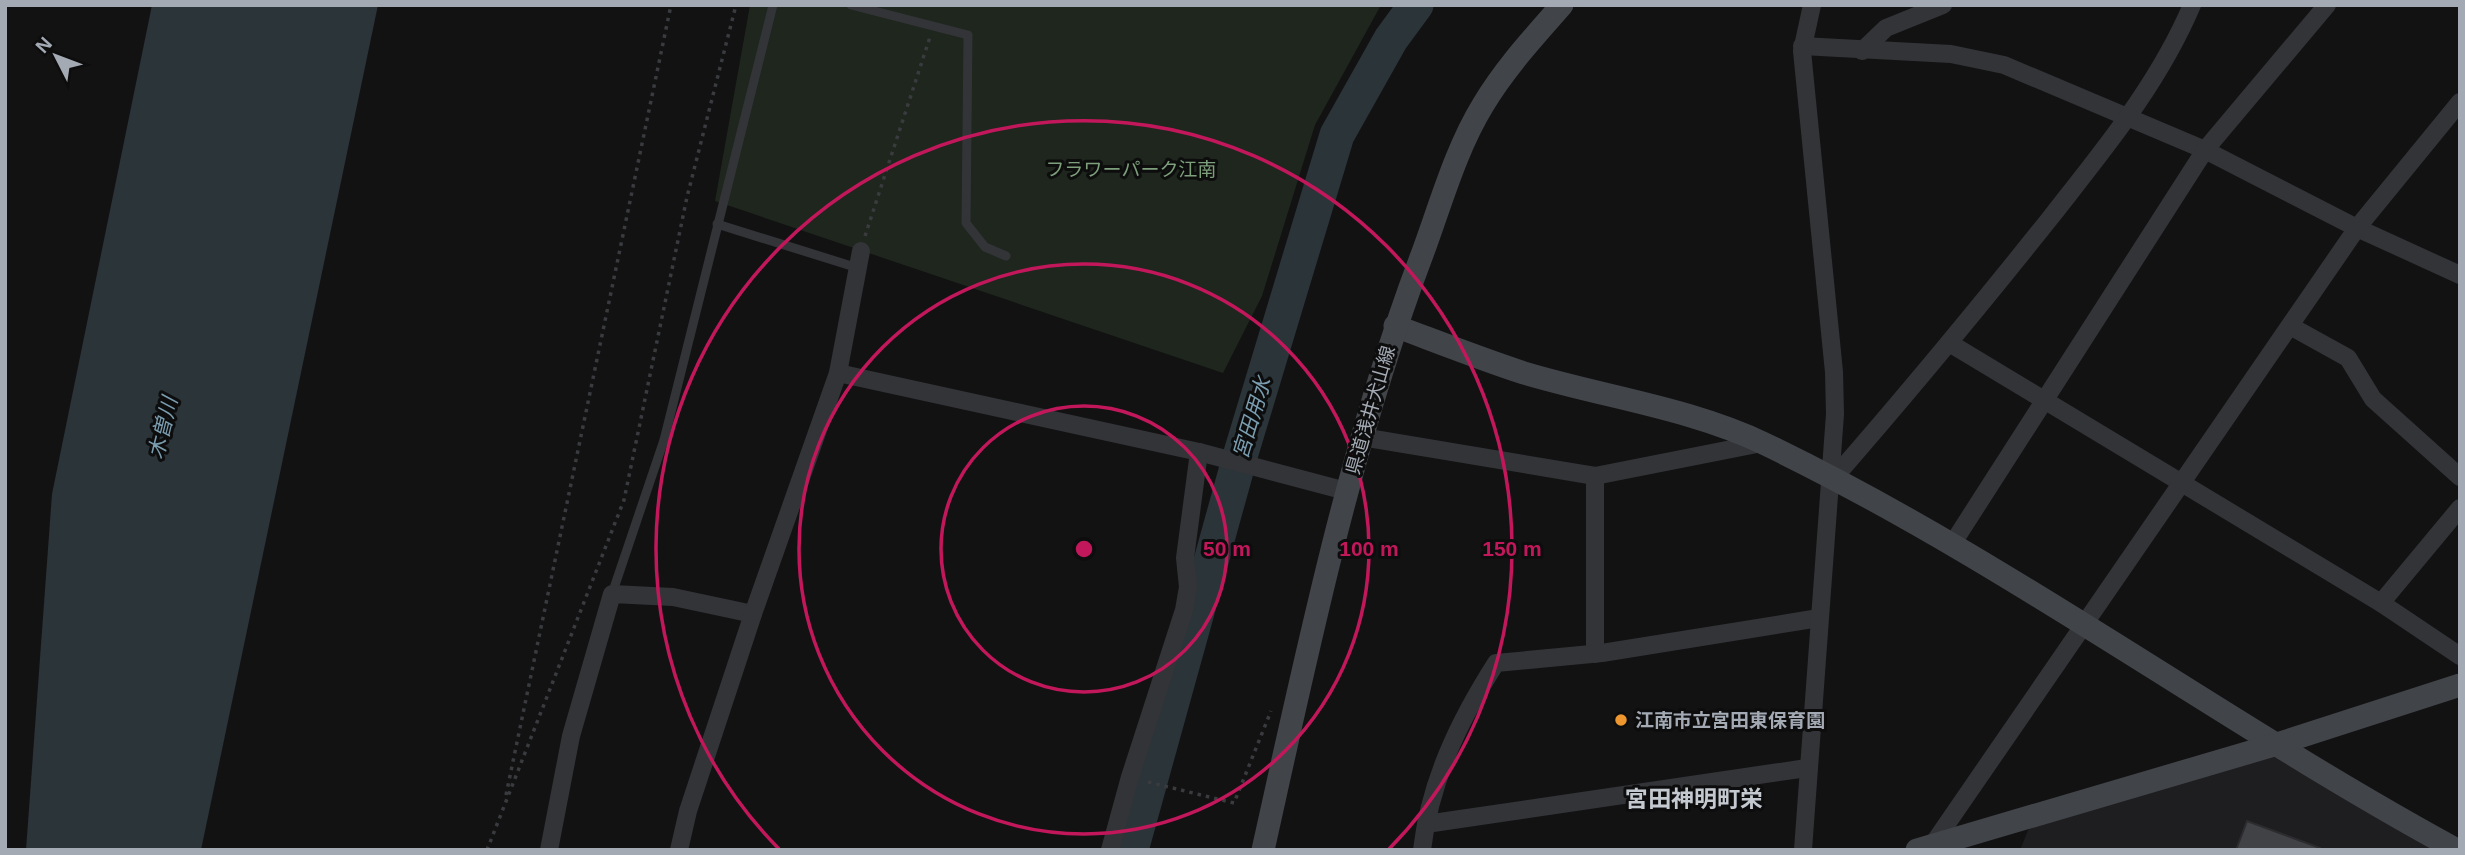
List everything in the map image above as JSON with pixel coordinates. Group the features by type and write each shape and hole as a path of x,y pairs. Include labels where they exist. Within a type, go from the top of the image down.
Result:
{"street":[{"name":"県道浅井犬山線","path":"1263,850 1346,491 1395,326 1458,157 1482,107 1508,68 1562,5"},
{"path":"1803,850 1819,618 1833,479 1834,372 1802,46 1812,5"},
{"path":"1862,51 1886,28 1943,5"},
{"path":"1833,479 1951,344 2130,116 2172,51 2192,5"},
{"path":"1951,546 2205,150 2327,5"},
{"path":"1802,46 1951,54 2004,65 2130,116 2205,150 2357,228 2460,275"},
{"path":"1925,847 2084,627 2357,228 2460,102"},
{"path":"679,850 688,811 753,614 838,373 859,259"},
{"path":"1395,326 1523,372 1703,421 1762,443 1833,479 1951,546 2274,744 2456,850"},
{"path":"2290,326 2348,358 2374,399 2460,477"},
{"path":"1951,344 2381,603 2460,656"},
{"path":"838,373 1199,452 1346,491"},
{"path":"1362,437 1595,476 1762,443"},
{"path":"1110,850 1130,777 1184,610 1188,587 1185,558 1199,452"},
{"path":"1595,476 1595,654"},
{"path":"2381,603 2460,508"},
{"path":"549,850 571,736 612,594 673,597 753,614"},
{"path":"1422,850 1428,809 1454,733 1496,663 1595,654 1819,618"},
{"path":"1925,847 2274,744 2460,685"},
{"path":"1426,824 1807,768"}],"lane":[{"path":"612,594 664,440 773,5"},
{"path":"852,5 968,35 966,223 985,247 1006,256"},
{"path":"717,224 859,259"}],"path":[{"path":"503,806 671,5"},
{"path":"487,850 552,690 624,500 687,197 736,5"},
{"path":"859,259 933,26"},
{"path":"1138,779 1234,803 1272,709"}],"shaded area":[{"path":"2273,755 2433,850 2020,850 2029,828"}],"green space":[{"name":"フラワーパーク江南","path":"750,5 1381,5 1315,125 1262,296 1223,373 715,201"}],"water":[{"name":"木曽川","path":"152,5 378,5 201,850 26,850 52,494"}],"building":[{"path":"2247,821 2320,848 2236,850"}],"waterway":[{"name":"宮田用水","path":"1131,850 1241,453 1337,135 1391,39 1416,5"}],"place":[{"name":"江南市立宮田東保育園","path":"1621,720"}],"district":[{"name":"宮田神明町栄","path":"1694,799"}]}
